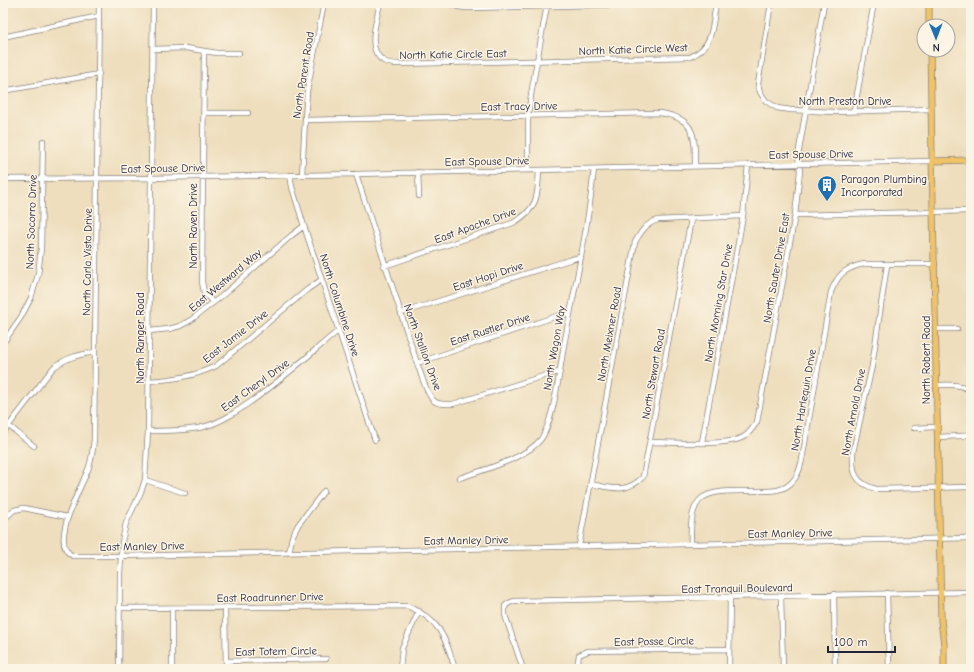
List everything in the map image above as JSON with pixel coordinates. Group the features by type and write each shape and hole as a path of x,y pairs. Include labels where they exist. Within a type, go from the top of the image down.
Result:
{"main road":[{"path":"929,3 929,18"},
{"name":"North Robert Road","path":"930,58 935,264 936,427 940,592 944,669"},
{"name":"East Spouse Drive","path":"932,161 971,160"}],"street":[{"name":"North Carla Vista Drive","path":"67,517 85,478 92,456 94,439 99,3"},
{"name":"North Ranger Road","path":"119,669 119,608 123,533 145,480 148,431 153,3"},
{"name":"North Parent Road","path":"302,175 307,91 324,3"},
{"name":"North Katie Circle East","path":"380,3 374,34 374,44 376,52 385,62 400,64 537,62"},
{"path":"448,3 458,7 467,8 547,4 643,3"},
{"name":"North Katie Circle West","path":"537,62 690,57 703,50 707,44 716,3"},
{"name":"North Preston Drive","path":"771,3 758,84 760,92 766,101 777,108 805,112 931,109"},
{"name":"North Sauter Drive East","path":"650,442 725,442 746,436 757,422 795,215 800,171 798,156 824,3"},
{"path":"854,111 874,3"},
{"path":"528,170 528,115 547,4"},
{"path":"3,37 99,16"},
{"path":"153,49 186,48 217,53 239,53"},
{"name":"North Raven Drive","path":"204,51 202,282 204,292 213,302"},
{"path":"3,91 99,74"},
{"path":"204,113 248,113"},
{"name":"East Tracy Drive","path":"305,120 660,113 673,115 682,119 689,126 693,135 695,146 695,166"},
{"name":"North Socorro Drive","path":"3,343 21,317 31,298 38,275 41,248 43,141"},
{"name":"East Spouse Drive","path":"3,178 97,179 932,161"},
{"name":"North Morning Star Drive","path":"702,442 743,216 748,165"},
{"name":"North Wagon Way","path":"460,478 525,452 541,439 546,429 552,409 570,314 594,169"},
{"name":"East Apache Drive","path":"384,266 513,223 522,218 529,212 536,201 539,170"},
{"path":"418,172 419,196"},
{"name":"North Stallion Drive","path":"356,174 384,266 417,363 428,392 434,401 443,404 453,404 559,372"},
{"name":"North Columbine Drive","path":"290,175 292,187 304,226 375,440"},
{"path":"795,215 971,211"},
{"name":"North Meixner Road","path":"579,546 635,242 650,222 658,220 743,216"},
{"name":"North Stewart Road","path":"591,484 612,489 621,489 629,487 643,477 690,219"},
{"name":"East Westward Way","path":"149,331 169,329 180,326 191,320 304,226"},
{"name":"East Hopi Drive","path":"401,313 580,257"},
{"name":"North Harlequin Drive","path":"691,544 692,515 696,503 703,496 717,492 769,491 781,489 791,483 798,474 831,292 835,281 843,272 852,266 864,264 935,264"},
{"name":"North Arnold Drive","path":"888,265 872,366 853,452 852,464 858,480 865,486 876,489 938,488"},
{"name":"East Jamie Drive","path":"149,380 185,378 205,372 216,366 308,289 322,280"},
{"name":"East Rustler Drive","path":"417,363 560,315 570,314"},
{"path":"936,329 957,329"},
{"name":"East Cheryl Drive","path":"148,431 187,430 203,427 234,414 277,383 338,331"},
{"path":"3,434 53,368 75,355 95,352"},
{"path":"936,385 959,386 969,389 971,392"},
{"path":"9,426 34,446"},
{"path":"914,428 936,427"},
{"path":"937,436 962,436 971,433"},
{"path":"145,480 185,493"},
{"path":"938,488 971,487"},
{"path":"289,553 292,537 298,525 324,491"},
{"path":"3,520 14,510 24,508 67,517"},
{"name":"East Manley Drive","path":"67,517 64,546 69,554 73,556 289,553 971,538"},
{"name":"East Tranquil Boulevard","path":"523,669 505,616 505,606 514,601 730,598 834,594 971,592"},
{"path":"887,593 889,669"},
{"path":"834,594 835,669"},
{"path":"781,596 783,669"},
{"path":"729,669 730,598"},
{"name":"East Roadrunner Drive","path":"119,608 392,605 406,606 419,611"},
{"path":"225,607 226,669"},
{"path":"172,608 172,669"},
{"path":"400,669 402,648 419,611 430,618 438,626 447,645 455,669"},
{"name":"East Posse Circle","path":"578,669 579,655 588,651 729,650"},
{"name":"East Totem Circle","path":"226,661 326,659"}],"place":[{"name":"Paragon Plumbing Incorporated","path":"827,202"}]}
